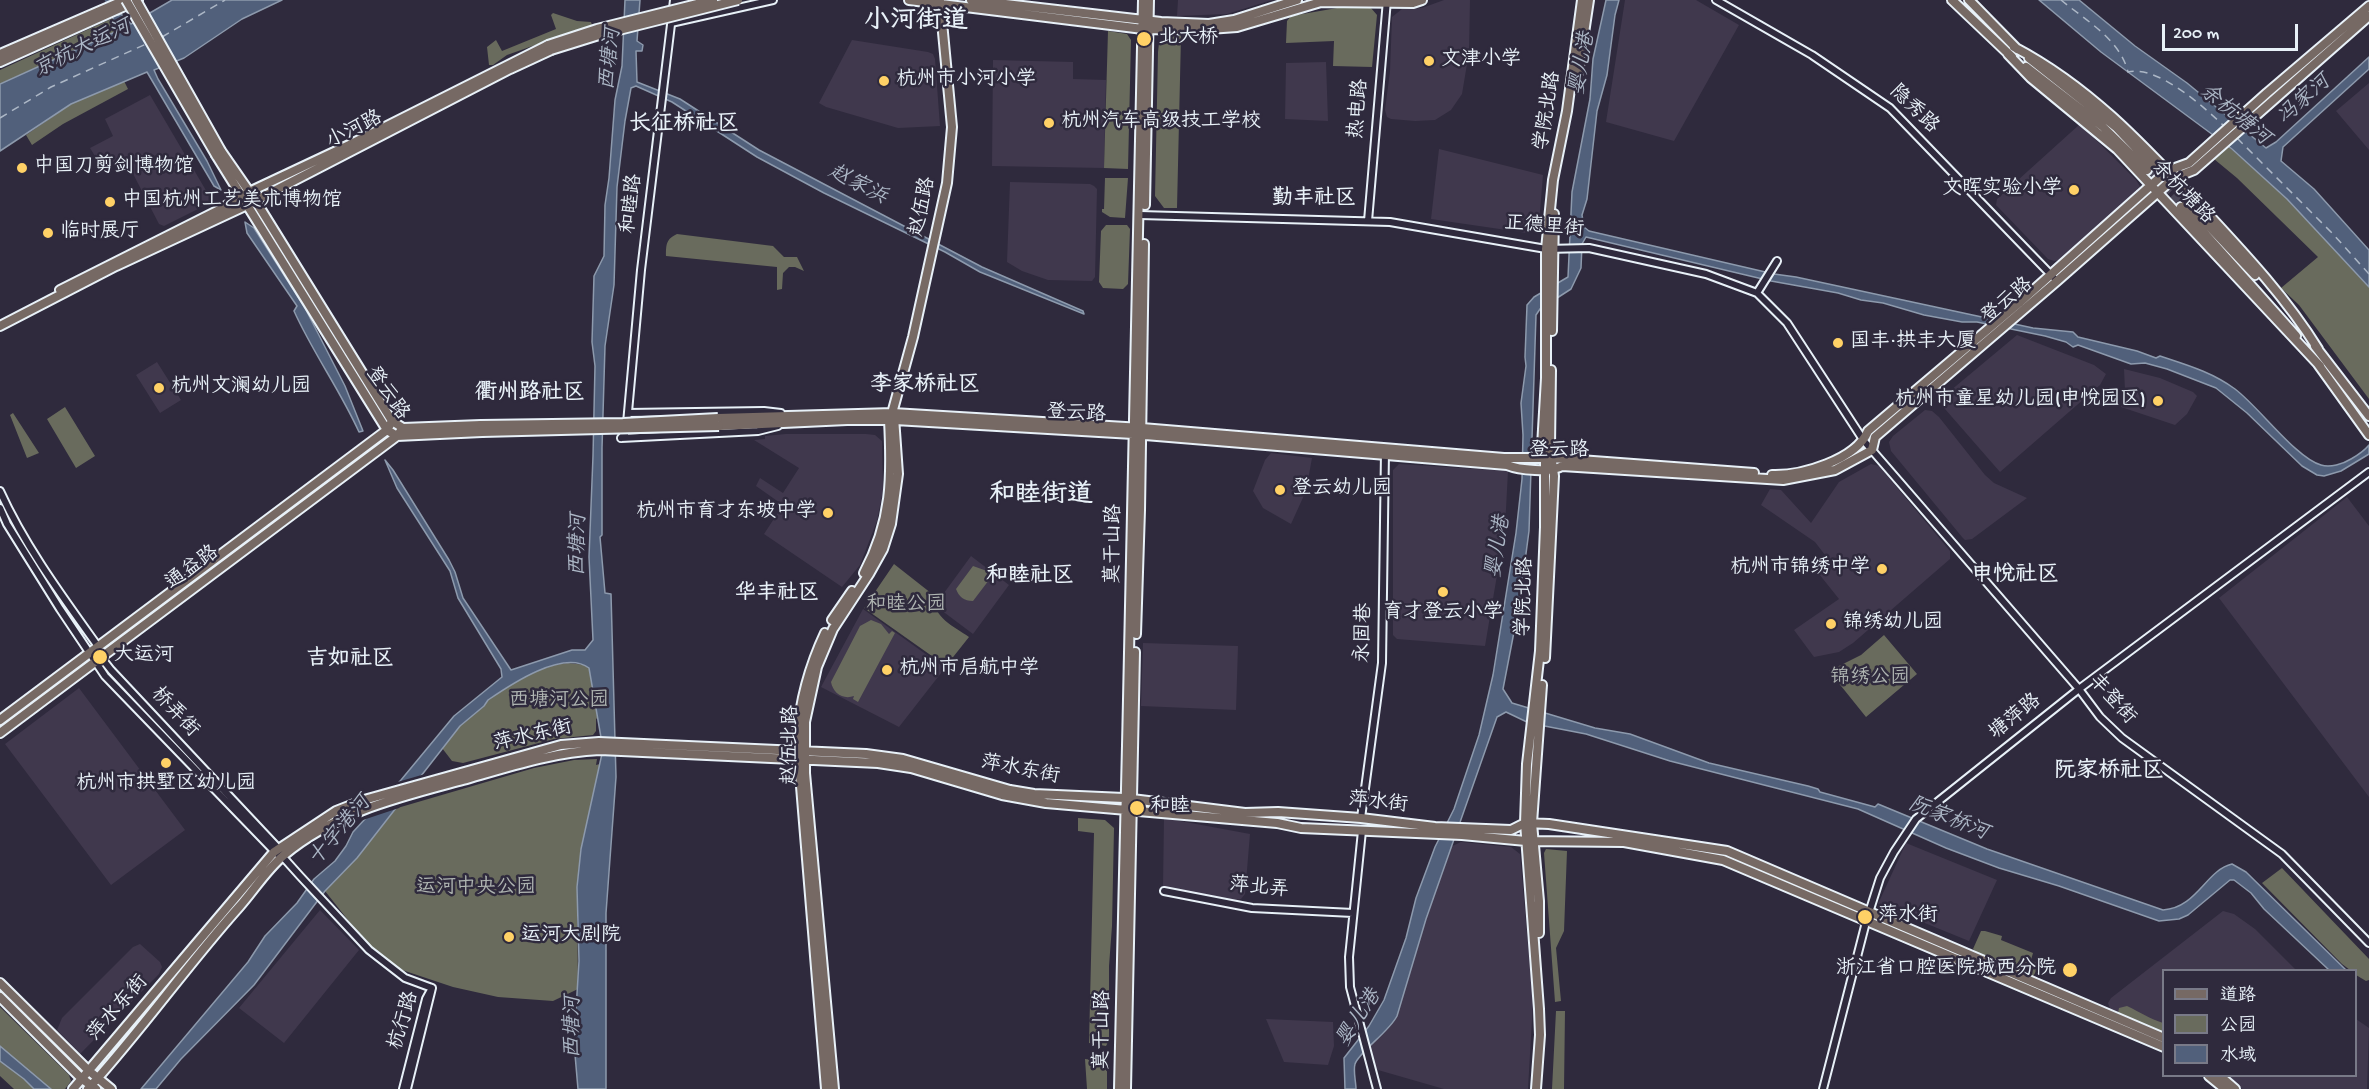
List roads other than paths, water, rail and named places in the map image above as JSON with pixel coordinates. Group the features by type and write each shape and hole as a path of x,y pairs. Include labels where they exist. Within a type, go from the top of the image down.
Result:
{"main road":[{"path":"0,62 125,2 137,0"},
{"name":"登云路","path":"137,0 247,205 387,430 397,436 481,429"},
{"name":"小河路","path":"0,321 249,192 549,47 597,29 713,0"},
{"name":"小河路","path":"0,326 116,266 247,205 549,47 738,0"},
{"path":"909,0 1146,30 1219,30 1321,2 1413,3 1422,0"},
{"path":"971,0 1146,20 1209,24 1234,20 1297,0"},
{"name":"莫干山路","path":"1126,1089 1129,810 1124,798 1137,431 1146,30 1143,0"},
{"name":"莫干山路","path":"1146,20 1149,0"},
{"name":"学院北路","path":"1552,248 1553,180 1567,111 1582,0"},
{"name":"学院北路","path":"1538,1089 1544,1009 1539,901 1528,823 1538,703 1550,447 1549,286 1558,175 1572,110 1589,0"},
{"name":"余杭塘路","path":"1952,0 2031,78 2117,149 2320,366"},
{"name":"余杭塘路","path":"1969,0 2014,46 2116,127 2149,167 2102,126 2008,54"},
{"name":"登云路","path":"125,2 218,153 255,200 392,421 403,428 481,429 793,418 892,418 1137,431 1385,452 1507,465 1515,468 1549,469 1562,466 1784,480 1835,471 1872,450 1875,437 2057,282 2174,178"},
{"name":"赵伍路","path":"892,418 913,337 947,183 952,127 939,2"},
{"path":"2167,171 2192,166 2267,93 2369,6"},
{"path":"0,54 98,15"},
{"path":"2174,178 2192,166 2272,100 2369,16"},
{"name":"余杭塘路","path":"2014,46 2045,63 2123,124 2229,238 2301,321 2318,349"},
{"name":"登云路","path":"1385,452 1511,459 1549,458 1776,475 1821,466 1839,458 1864,441 1869,431 2019,303 2167,171"},
{"name":"余杭塘路","path":"2369,416 2318,349 2254,274 2183,204 2282,317 2369,435"},
{"name":"赵伍北路","path":"826,1089 802,761 801,703 809,670 826,630 865,572 881,535 891,478 892,418"},
{"name":"通益路","path":"0,720 387,430 392,421"},
{"name":"通益路","path":"0,733 397,436 403,428"},
{"name":"莫干山路","path":"1119,1089 1129,810 1133,799 1137,431"},
{"name":"萍水东街","path":"623,746 802,761 878,763 911,768 1013,797 1056,804 1129,810"},
{"name":"萍水东街","path":"73,1089 276,850 336,811 352,810 510,757 576,747 623,746 866,754 903,759 1010,790 1034,794 1124,798"},
{"name":"赵伍北路","path":"802,761 834,1089"},
{"name":"萍水街","path":"1124,798 1245,813 1278,812 1361,818 1529,842 1624,842 1724,860 2162,1047"},
{"name":"萍水东街","path":"92,1088 97,1078 219,928 282,856 352,810"},
{"name":"萍水街","path":"1129,810 1301,828 1362,831 1435,830"},
{"name":"萍水街","path":"1462,832 1511,830 1528,823 1727,851 2162,1038"},
{"path":"0,983 88,1070 111,1089"},
{"path":"0,997 92,1088"},
{"path":"2210,1077 2225,1089"},
{"path":"2221,1077 2235,1089"}],"street":[{"path":"674,1 685,0"},
{"path":"671,23 773,0"},
{"name":"隐秀路","path":"1716,0 1812,55 1890,108 2057,282"},
{"name":"和睦路","path":"674,1 641,270 626,432 621,438 758,431 793,418"},
{"name":"热电路","path":"1368,221 1387,1"},
{"name":"正德里街","path":"1142,215 1390,222 1552,248 1589,248 1706,274 1757,293 1787,323 1864,441"},
{"path":"1757,293 1777,261"},
{"path":"628,413 764,411 793,418"},
{"name":"丰登街","path":"1864,441 2079,689 2100,717 2122,738 2282,854 2369,944"},
{"name":"永固巷","path":"1361,818 1382,654 1385,452"},
{"name":"塘萍路","path":"1823,1089 1866,922 1881,878 1917,819 2079,689 2369,472"},
{"name":"桥弄街","path":"0,490 13,520 94,648 97,659 119,679 369,950 405,978 432,988"},
{"name":"桥弄街","path":"0,508 7,524 60,609 94,648"},
{"path":"1362,831 1349,957 1350,987 1364,1047 1377,1089"},
{"name":"萍北弄","path":"1164,891 1252,908 1353,913"},
{"name":"杭行路","path":"405,1089 432,988"}],"water":[{"name":"京杭大运河","path":"172,0 282,0 242,19 184,58 154,70 207,161 221,190 214,186 147,72 71,104 0,151 0,84 117,31 117,24 113,18 121,14 131,24"},
{"name":"西塘河","path":"625,0 640,0 637,41 643,45 642,51 636,51 637,82 680,99 759,150 982,267 1083,311 1084,314 980,272 757,157 672,102 636,86 631,88 617,187 614,285 605,346 602,448 602,535 600,537 605,593 611,594 616,777 606,913 606,1089 578,1089 574,1043 579,961 577,887 581,849 603,749 589,668 578,663 565,663 537,671 509,686 488,700 460,726 357,858 325,891 254,985 181,1059 156,1089 141,1089 248,962 265,936 297,903 314,879 335,861 353,832 401,780 454,716 502,677 501,669 458,598 450,571 397,488 385,460 449,560 463,598 511,670 572,650 585,650 593,640 589,557 595,366 592,342 594,276 604,256 605,205 615,100 622,66"},
{"path":"1606,0 1619,0 1607,75 1597,111 1587,199 1582,215 1584,227 1589,231 1774,274 2033,328 2073,332 2078,337 2137,351 2156,358 2160,356 2208,373 2235,389 2300,453 2321,465 2336,465 2344,462 2369,445 2369,454 2341,471 2324,476 2317,475 2302,466 2247,413 2216,388 2167,369 2145,363 2131,364 2045,336 1977,322 1962,322 1924,315 1883,303 1771,281 1586,237 1582,244 1581,268 1571,289 1540,309 1536,315 1529,531 1519,606 1503,689 1512,703 1595,728 1630,734 1709,763 1808,786 1820,792 1875,807 1878,804 1987,849 2163,910 2175,908 2184,903 2215,873 2232,864 2246,872 2345,969 2328,969 2264,909 2251,893 2234,880 2230,880 2188,915 2179,919 2159,921 1999,868 1946,848 1858,809 1670,761 1586,734 1529,723 1506,712 1497,717 1426,919 1397,1016 1355,1064 1356,1089 1345,1089 1344,1058 1369,1026 1384,1000 1406,938 1416,898 1435,847 1454,809 1479,735 1493,675 1516,533 1522,479 1521,403 1526,366 1527,305 1534,297 1568,277 1572,192 1590,99 1593,59"},
{"path":"2039,0 2079,0 2135,46 2187,83 2266,148 2276,142 2369,57 2369,69 2283,147 2281,161 2314,189 2369,250 2369,287 2287,199 2232,149 2101,52"},
{"path":"245,222 254,228 305,308 345,386 363,431 359,432 344,401 301,327 294,311 297,306 247,233"},
{"path":"0,1046 51,1089 34,1089 0,1061"}],"waterway":[{"name":"京杭大运河","path":"107,0 118,22"}],"tunnel":[{"path":"2152,165 2186,202"},
{"path":"2147,170 2181,207"}],"place":[{"name":"北大桥","path":"1144,39"},
{"name":"文津小学","path":"1429,61"},
{"name":"杭州市小河小学","path":"884,81"},
{"name":"杭州汽车高级技工学校","path":"1049,123"},
{"name":"中国刀剪剑博物馆","path":"22,168"},
{"name":"文晖实验小学","path":"2074,190"},
{"name":"中国杭州工艺美术博物馆","path":"110,202"},
{"name":"临时展厅","path":"48,233"},
{"name":"国丰·拱丰大厦","path":"1838,343"},
{"name":"杭州文澜幼儿园","path":"159,388"},
{"name":"杭州市童星幼儿园(申悦园区)","path":"2158,401"},
{"name":"登云幼儿园","path":"1280,490"},
{"name":"杭州市育才东坡中学","path":"828,513"},
{"name":"杭州市锦绣中学","path":"1882,569"},
{"name":"育才登云小学","path":"1443,592"},
{"name":"锦绣幼儿园","path":"1831,624"},
{"name":"大运河","path":"100,657"},
{"name":"杭州市启航中学","path":"887,670"},
{"name":"杭州市拱墅区幼儿园","path":"166,763"},
{"name":"和睦","path":"1137,808"},
{"name":"萍水街","path":"1865,917"},
{"name":"运河大剧院","path":"509,937"},
{"name":"浙江省口腔医院城西分院","path":"2070,970"}],"district":[{"name":"小河街道","path":"916,23"},
{"name":"长征桥社区","path":"684,126"},
{"name":"勤丰社区","path":"1314,200"},
{"name":"李家桥社区","path":"925,387"},
{"name":"衢州路社区","path":"530,395"},
{"name":"和睦街道","path":"1041,497"},
{"name":"申悦社区","path":"2015,577"},
{"name":"和睦社区","path":"1030,578"},
{"name":"华丰社区","path":"777,595"},
{"name":"吉如社区","path":"350,661"},
{"name":"阮家桥社区","path":"2109,773"}],"water label":[{"name":"婴儿港","path":"1584,64"},
{"name":"冯家河","path":"2305,101"},
{"name":"余杭塘河","path":"2234,116"},
{"name":"赵家浜","path":"857,186"},
{"name":"婴儿港","path":"1500,547"},
{"name":"阮家桥河","path":"1948,820"},
{"name":"十字港河","path":"341,832"},
{"name":"婴儿港","path":"1360,1019"}],"park label":[{"name":"和睦公园","path":"906,606"},
{"name":"锦绣公园","path":"1870,679"},
{"name":"西塘河公园","path":"559,702"},
{"name":"运河中央公园","path":"476,889"}]}
